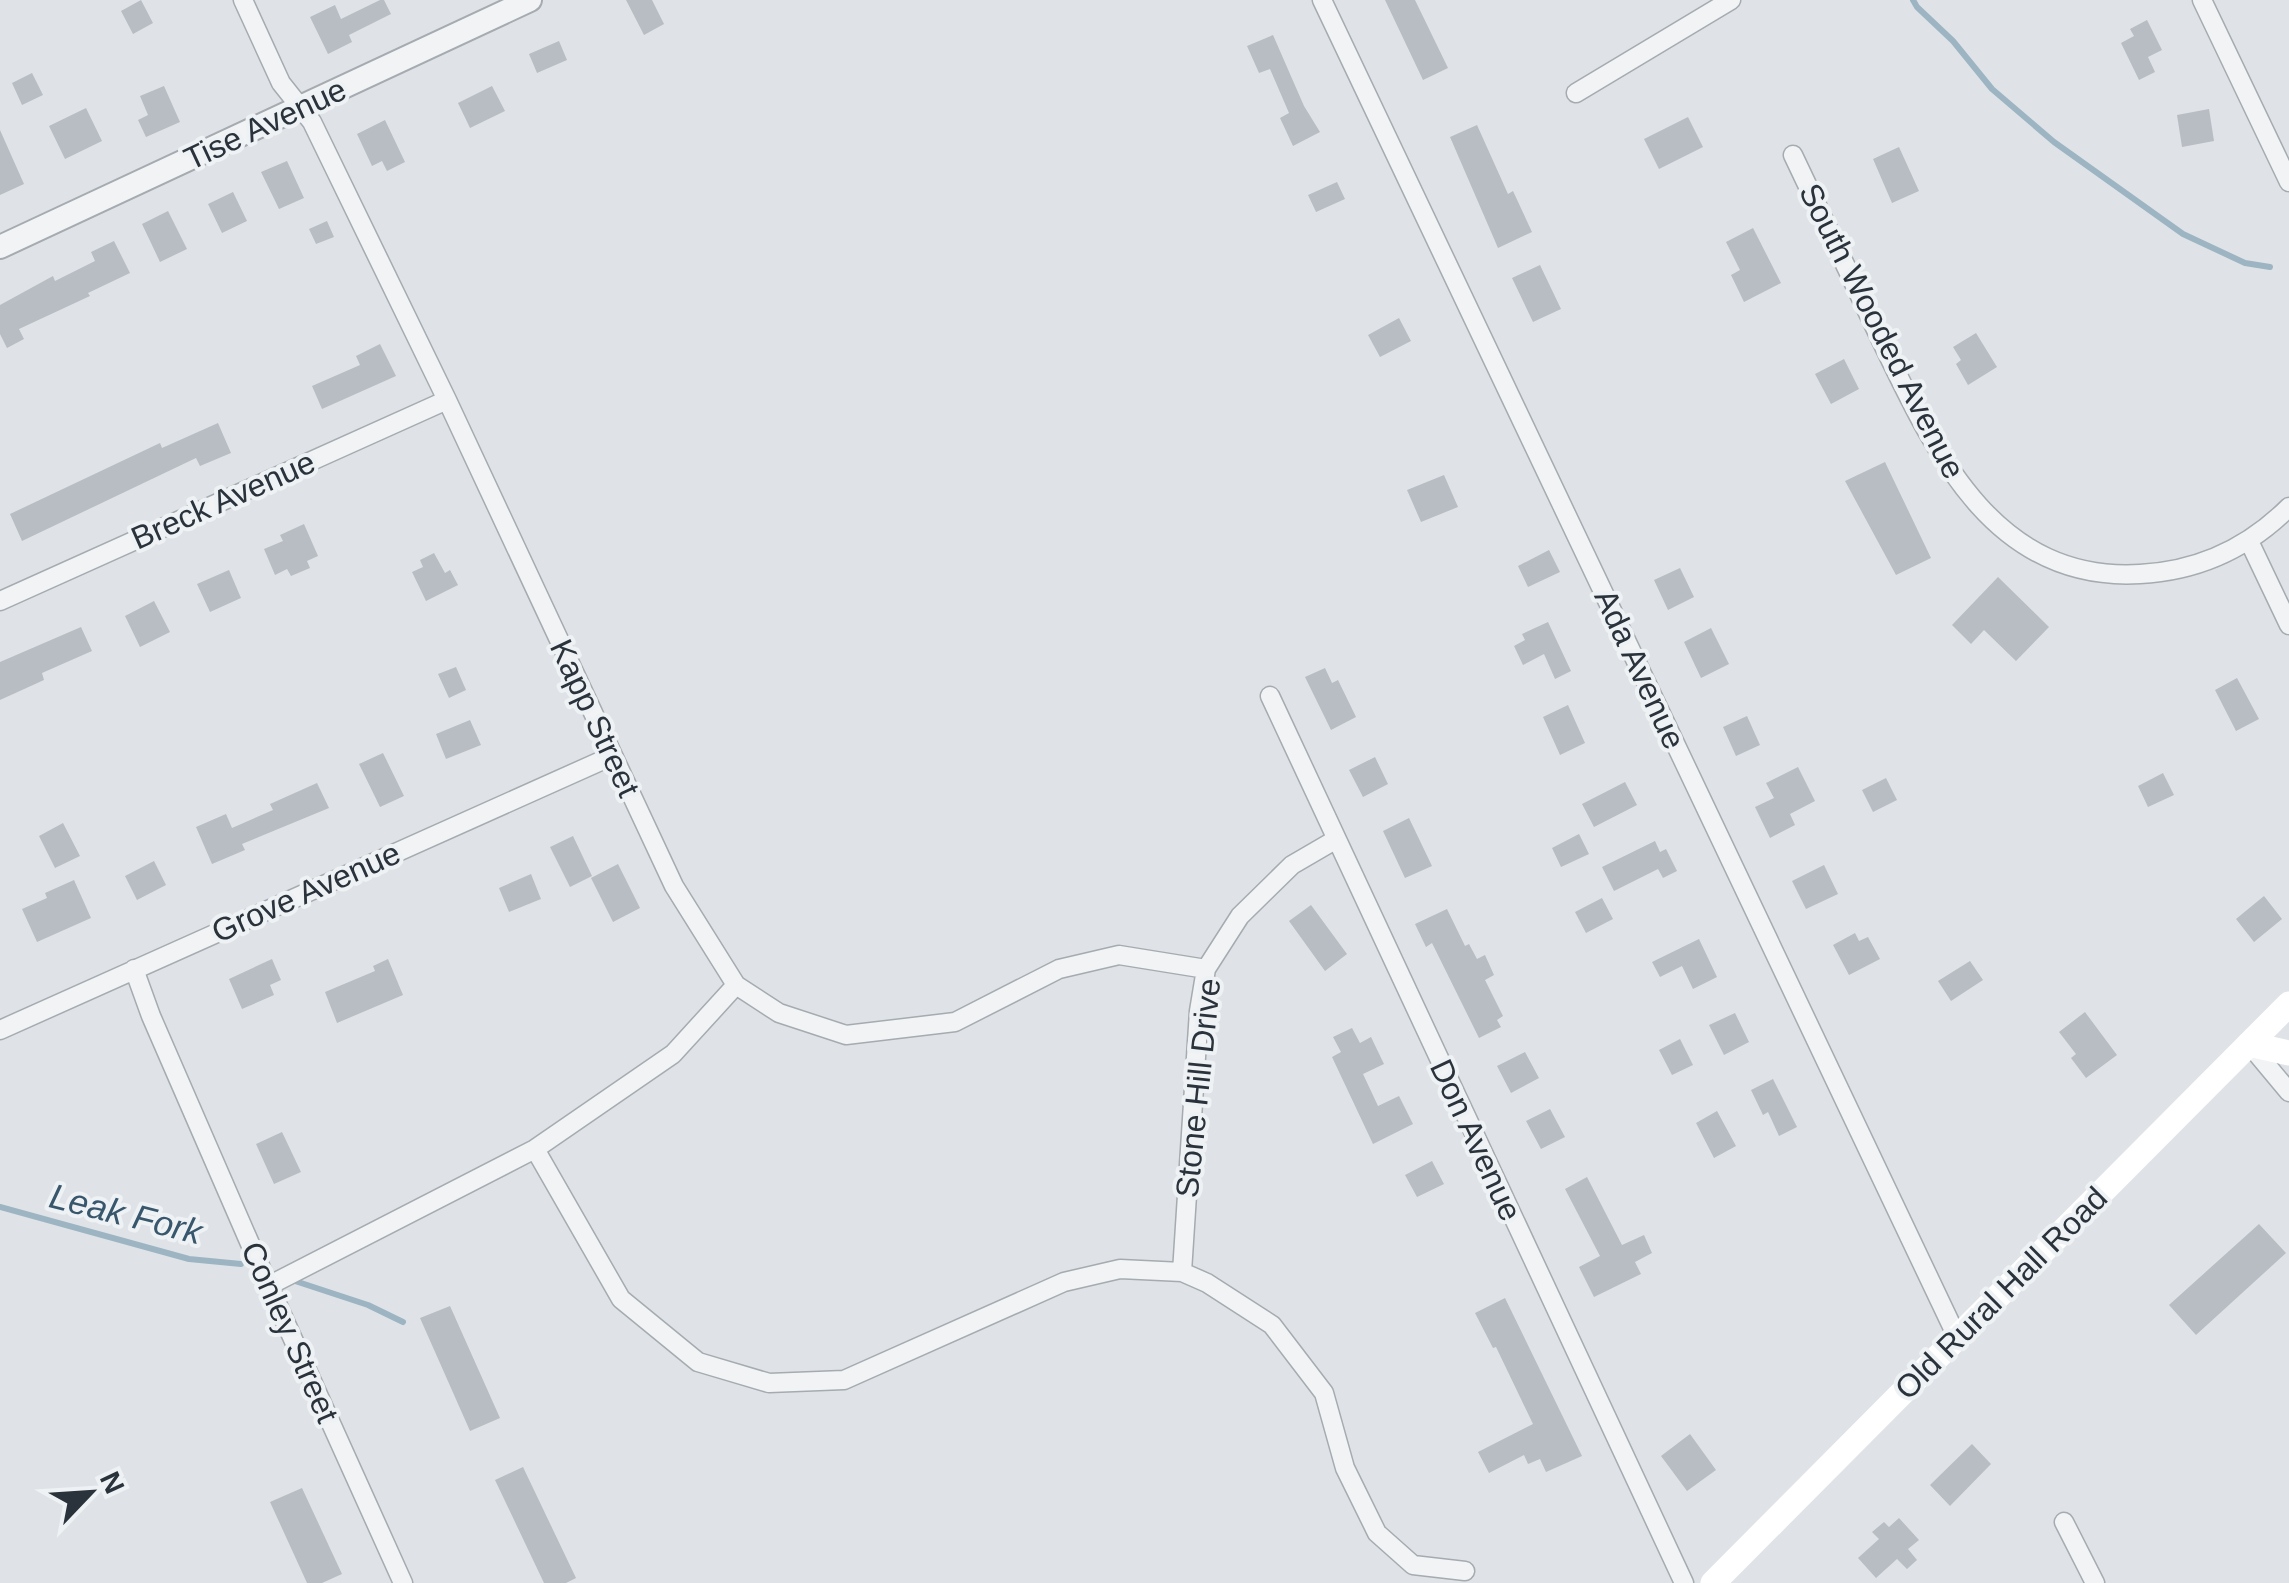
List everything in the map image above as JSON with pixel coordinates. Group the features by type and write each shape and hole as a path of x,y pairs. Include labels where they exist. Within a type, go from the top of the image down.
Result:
{"main road":[{"name":"Old Rural Hall Road","path":"1713,1583 2289,1004"},
{"path":"2249,1044 2289,1053"}],"street":[{"name":"Kapp Street","path":"243,0 281,83 312,122 674,886 736,985 779,1012 846,1036 954,1022 1058,969 1119,955 1206,969"},
{"name":"Tise Avenue","path":"0,247 530,0"},
{"name":"Ada Avenue","path":"1322,0 1957,1337"},
{"path":"1576,93 1731,0"},
{"path":"2202,0 2289,182"},
{"name":"South Wooded Avenue","path":"1793,155 1940,457 1980,510 2033,549 2095,573 2123,575 2189,568 2249,540 2289,508"},
{"name":"Breck Avenue","path":"0,600 447,400"},
{"path":"2249,540 2289,625"},
{"name":"Don Avenue","path":"1270,696 1684,1583"},
{"name":"Grove Avenue","path":"0,1030 612,756"},
{"name":"Stone Hill Drive","path":"1182,1272 1199,1011 1206,969 1240,916 1292,866 1336,840"},
{"name":"Conley Street","path":"134,968 158,1033 403,1583"},
{"path":"270,1285 535,1149 673,1054 736,985"},
{"path":"2249,1044 2289,1092"},
{"path":"535,1149 621,1299 698,1362 769,1383 844,1380 1064,1282 1120,1270 1182,1272 1207,1283 1272,1324 1324,1392 1345,1468 1377,1533 1413,1566 1465,1571"},
{"path":"2064,1522 2096,1583"}],"building":[{"path":"141,0 153,23 133,34 121,11"},
{"path":"384,0 391,14 349,35 352,42 328,54 310,17 335,5 341,19"},
{"path":"626,0 652,0 664,24 644,35"},
{"path":"1385,0 1415,0 1448,68 1423,80"},
{"path":"2147,20 2162,50 2148,57 2155,72 2139,80 2121,43 2134,36 2130,29"},
{"path":"1273,35 1304,106 1320,132 1293,146 1280,118 1289,113 1270,69 1259,73 1247,46"},
{"path":"559,41 567,60 537,73 529,54"},
{"path":"32,73 43,95 22,105 12,83"},
{"path":"164,86 180,122 146,137 138,120 148,115 140,96"},
{"path":"492,86 505,111 470,128 458,103"},
{"path":"86,108 102,141 65,159 49,126"},
{"path":"2209,109 2214,141 2182,147 2177,115"},
{"path":"1688,117 1703,147 1659,169 1644,139"},
{"path":"385,120 405,162 387,171 382,161 372,166 357,134"},
{"path":"1477,125 1508,194 1513,191 1532,232 1498,248 1450,137"},
{"path":"0,130 24,184 0,195"},
{"path":"1899,147 1919,191 1892,203 1873,159"},
{"path":"287,161 304,198 279,209 261,172"},
{"path":"1337,182 1345,199 1316,212 1308,195"},
{"path":"233,192 247,221 222,233 208,204"},
{"path":"168,211 187,249 160,262 142,224"},
{"path":"327,221 334,237 316,244 309,229"},
{"path":"1753,228 1781,283 1744,302 1731,275 1740,270 1726,242"},
{"path":"114,241 130,273 19,329 24,339 7,348 0,334 0,305 53,276 55,281 95,261 91,252"},
{"path":"1540,265 1561,309 1533,322 1512,278"},
{"path":"1399,318 1411,341 1380,357 1368,335"},
{"path":"1976,333 1997,367 1968,385 1956,364 1961,360 1953,347"},
{"path":"380,344 396,376 322,409 312,386 360,365 356,356"},
{"path":"1844,359 1859,389 1831,404 1815,374"},
{"path":"218,423 231,453 200,466 196,458 22,541 10,514 160,443 162,448"},
{"path":"1885,462 1931,558 1896,575 1845,481"},
{"path":"1444,475 1458,507 1421,522 1407,490"},
{"path":"304,524 318,556 307,561 310,568 291,576 287,569 275,575 264,549 283,541 280,535"},
{"path":"1549,550 1560,572 1528,587 1518,566"},
{"path":"434,553 445,573 450,570 458,585 426,601 412,572 423,567 420,560"},
{"path":"1680,568 1694,597 1668,610 1654,580"},
{"path":"229,570 241,598 210,612 197,584"},
{"path":"1998,577 2049,627 2016,661 1984,630 1971,644 1952,625"},
{"path":"154,601 170,632 140,647 125,616"},
{"path":"1548,622 1571,671 1555,679 1544,654 1523,665 1514,646 1525,640 1522,634"},
{"path":"81,627 92,651 42,673 44,680 0,700 0,662"},
{"path":"1711,628 1729,664 1701,678 1684,642"},
{"path":"456,667 466,690 449,698 438,674"},
{"path":"1325,668 1332,683 1338,680 1356,717 1331,730 1305,677"},
{"path":"2237,678 2259,719 2236,731 2215,690"},
{"path":"1568,705 1585,743 1560,755 1543,717"},
{"path":"1747,716 1760,745 1736,756 1723,727"},
{"path":"470,720 481,745 446,759 436,734"},
{"path":"383,753 404,796 380,807 359,764"},
{"path":"1375,757 1388,784 1363,797 1349,770"},
{"path":"1798,767 1815,801 1790,814 1795,825 1770,838 1755,807 1774,798 1766,783"},
{"path":"2163,773 2174,795 2148,807 2138,786"},
{"path":"1886,778 1897,800 1873,812 1862,790"},
{"path":"1625,782 1637,805 1594,827 1582,804"},
{"path":"317,783 329,808 242,844 245,850 212,864 196,827 226,814 232,828 273,810 270,804"},
{"path":"1409,818 1432,866 1405,878 1383,831"},
{"path":"63,823 80,856 55,868 39,836"},
{"path":"1579,834 1589,854 1561,867 1552,848"},
{"path":"573,836 592,876 570,887 550,847"},
{"path":"1655,841 1660,852 1666,849 1677,871 1663,878 1658,869 1614,891 1602,867"},
{"path":"154,861 166,885 137,900 125,876"},
{"path":"618,864 640,908 613,922 591,878"},
{"path":"1824,865 1838,894 1806,909 1792,881"},
{"path":"531,874 541,899 509,912 499,888"},
{"path":"74,880 91,918 37,942 22,909"},
{"path":"2264,896 2282,919 2254,942 2236,919"},
{"path":"1602,898 1613,919 1586,933 1575,912"},
{"path":"1311,905 1347,954 1325,971 1289,921"},
{"path":"1447,909 1465,946 1469,944 1477,959 1485,955 1494,975 1485,980 1503,1016 1497,1020 1501,1027 1479,1038 1432,943 1426,947 1415,924"},
{"path":"1855,933 1859,941 1868,937 1880,959 1849,975 1833,945"},
{"path":"1699,939 1717,977 1693,989 1682,966 1660,977 1652,962"},
{"path":"272,959 281,980 270,985 274,995 242,1009 229,979"},
{"path":"388,959 403,995 337,1023 325,992 375,971 373,966"},
{"path":"1970,961 1983,980 1951,1001 1938,981"},
{"path":"2085,1012 2117,1055 2086,1078 2071,1058 2076,1054 2059,1032"},
{"path":"1735,1013 1749,1042 1724,1055 1709,1025"},
{"path":"1352,1028 1360,1043 1371,1037 1384,1064 1363,1074 1378,1106 1399,1096 1413,1124 1373,1144 1332,1057 1341,1052 1333,1037"},
{"path":"1680,1039 1693,1065 1672,1075 1659,1050"},
{"path":"1525,1052 1539,1078 1511,1093 1497,1066"},
{"path":"1773,1079 1797,1127 1779,1136 1768,1112 1763,1115 1751,1090"},
{"path":"1550,1109 1565,1137 1541,1149 1526,1121"},
{"path":"1717,1111 1736,1146 1714,1158 1696,1123"},
{"path":"282,1132 301,1172 274,1184 256,1144"},
{"path":"1432,1161 1444,1184 1417,1197 1405,1175"},
{"path":"1587,1177 1622,1245 1644,1235 1652,1253 1635,1262 1641,1274 1594,1297 1579,1267 1600,1256 1565,1189"},
{"path":"2259,1224 2286,1253 2196,1335 2169,1305"},
{"path":"1505,1298 1582,1456 1546,1472 1540,1459 1528,1464 1524,1455 1489,1473 1478,1452 1533,1424 1475,1313"},
{"path":"450,1306 500,1418 470,1431 420,1318"},
{"path":"1690,1434 1716,1470 1687,1491 1661,1456"},
{"path":"1972,1444 1991,1464 1950,1506 1930,1485"},
{"path":"523,1467 576,1578 566,1583 544,1583 495,1480"},
{"path":"302,1488 342,1574 322,1583 307,1583 270,1502"},
{"path":"1899,1518 1919,1540 1908,1549 1917,1560 1907,1569 1897,1559 1876,1578 1858,1558 1879,1539 1872,1532 1884,1522 1889,1527"}],"waterway":[{"path":"1913,0 1992,89 2054,142 2183,234 2245,263 2270,267"},
{"name":"Leak Fork","path":"0,1207 189,1259 241,1264"},
{"name":"Leak Fork","path":"292,1280 368,1305 403,1322"}]}
